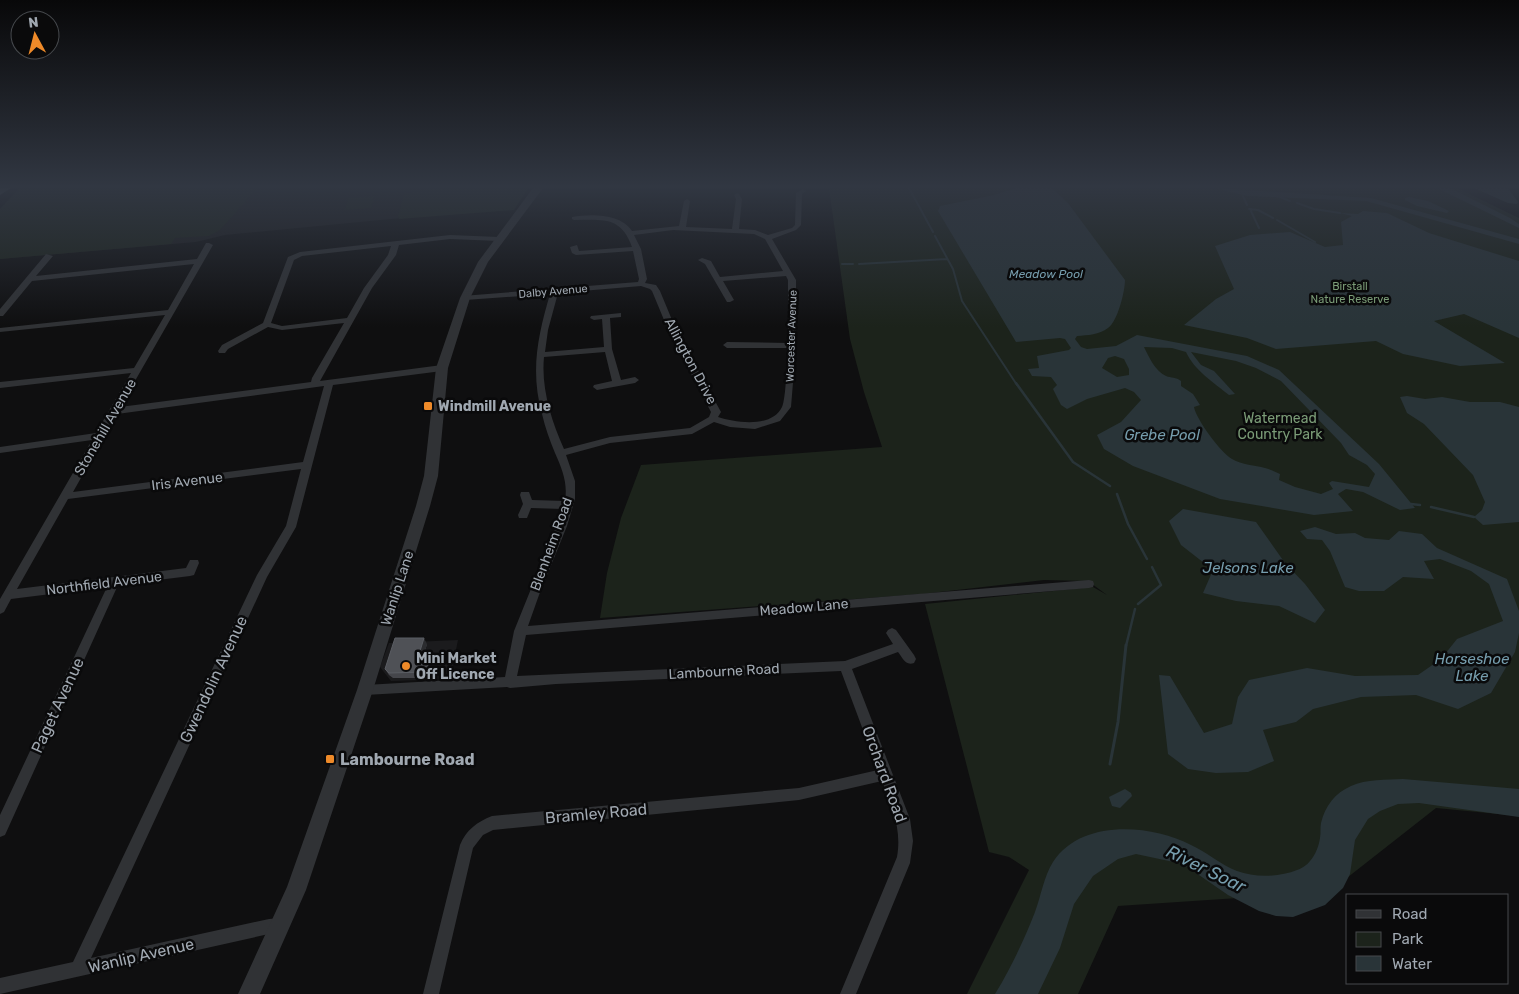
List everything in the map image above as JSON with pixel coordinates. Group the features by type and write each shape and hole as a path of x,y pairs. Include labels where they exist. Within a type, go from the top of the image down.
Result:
{"street":[{"name":"Wanlip Lane","path":"249,994 282,925 296,890 365,690 431,478 442,368 465,298 475,275 503,234"},
{"path":"632,234 637,249 643,279 641,284"},
{"path":"760,234 768,238 778,234"},
{"path":"224,347 267,324 291,259 300,254 460,237 499,239"},
{"name":"Worcester Avenue","path":"713,418 730,424 755,426 777,419 783,414 789,401 792,346 792,280 768,238"},
{"path":"315,385 316,378 349,320 392,255 395,243"},
{"name":"Stonehill Avenue","path":"0,609 209,245"},
{"path":"574,252 586,254 637,249"},
{"path":"0,314 49,256"},
{"path":"715,259 705,261 718,279 728,303 740,301"},
{"path":"30,279 200,261"},
{"path":"718,279 788,273"},
{"name":"Dalby Avenue","path":"465,298 641,284"},
{"name":"Allington Drive","path":"560,453 619,439 692,431 713,418 716,408 672,332 656,291 641,284"},
{"name":"Blenheim Road","path":"510,682 520,631 568,505 572,488 541,394 539,355 542,333 555,291"},
{"path":"0,330 171,312"},
{"path":"594,318 618,315"},
{"path":"606,316 608,348 617,383"},
{"path":"267,324 282,328 349,320"},
{"path":"727,345 737,342 792,346"},
{"path":"539,355 608,348"},
{"path":"114,411 442,368"},
{"path":"0,385 138,370"},
{"path":"597,387 635,380"},
{"name":"Gwendolin Avenue","path":"78,969 262,575 291,527 329,383"},
{"path":"0,450 100,436"},
{"name":"Iris Avenue","path":"66,496 307,466"},
{"path":"523,515 527,500 568,505"},
{"name":"Northfield Avenue","path":"8,595 190,572 194,563"},
{"name":"Paget Avenue","path":"0,830 114,581"},
{"name":"Meadow Lane","path":"520,631 1089,584"},
{"path":"892,633 910,659"},
{"name":"Lambourne Road","path":"365,690 845,666 900,646"},
{"name":"Orchard Road","path":"845,666 903,820 906,833 906,848 903,862 848,994"},
{"name":"Bramley Road","path":"432,994 467,845 478,830 492,823 799,794 886,774"},
{"name":"Wanlip Avenue","path":"0,986 269,926 282,925"}],"shaded area":[{"path":"0,234 231,234 196,242 0,259"},
{"path":"458,640 450,679 391,681 380,667 389,643"}],"green space":[{"path":"0,234 212,234 175,238 171,244 0,259"},
{"name":"Watermead Country Park","path":"835,234 1519,234 1519,816 1436,808 1329,892 1118,906 1078,994 967,994 1029,870 1009,857 989,852 925,604 1093,587 1107,595 1088,581 1044,580 922,594 600,618 607,573 621,518 641,465 882,447 864,392 850,339"}],"water":[{"name":"Grebe Pool","path":"952,234 1091,234 1125,280 1120,306 1112,324 1105,330 1097,333 1077,336 1075,339 1081,347 1087,349 1116,346 1137,335 1247,356 1279,370 1379,464 1415,508 1400,510 1363,492 1346,489 1338,494 1353,511 1314,515 1220,499 1133,466 1104,449 1097,435 1121,422 1141,400 1134,392 1125,388 1087,399 1067,409 1061,405 1053,389 1057,385 1051,377 1032,376 1028,369 1039,368 1037,356 1069,350 1071,348 1065,339 1016,342","holes":["1144,347 1172,348 1186,352 1194,365 1229,395 1235,394 1214,371 1201,365 1191,352 1236,361 1256,368 1281,381 1341,443 1349,455 1367,465 1375,474 1369,487 1332,481 1329,483 1333,489 1321,494 1295,487 1279,480 1280,474 1271,470 1240,463 1227,456 1199,419 1194,407 1200,405 1193,394 1181,386 1181,381 1162,374","1115,356 1124,359 1129,369 1129,375 1117,377 1102,368 1108,358"]},
{"path":"1258,234 1296,234 1325,247 1343,245 1342,234 1433,234 1519,261 1519,338 1464,314 1434,321 1505,363 1460,366 1403,354 1376,341 1276,349 1247,338 1184,325 1216,299 1234,289 1215,246 1250,235"},
{"path":"1485,234 1502,234 1519,239 1519,244"},
{"path":"1407,396 1425,399 1442,397 1470,402 1500,402 1519,407 1519,522 1483,525 1474,517 1482,510 1485,502 1473,475 1424,424 1407,413 1400,397"},
{"name":"Jelsons Lake","path":"1183,509 1256,522 1285,563 1305,584 1325,610 1315,623 1279,606 1236,601 1203,593 1213,570 1181,545 1169,521"},
{"name":"Horseshoe Lake","path":"1315,527 1336,534 1355,533 1365,538 1389,540 1399,531 1422,534 1437,548 1507,579 1519,611 1519,633 1515,652 1491,693 1458,709 1416,695 1361,697 1313,709 1296,722 1263,730 1274,761 1248,772 1216,773 1188,769 1168,754 1159,675 1170,676 1204,733 1232,724 1238,697 1249,680 1307,668 1355,676 1418,675 1441,659 1457,639 1503,621 1489,584 1471,571 1440,559 1424,561 1434,579 1403,577 1384,591 1359,591 1345,587 1330,551 1322,540 1307,539 1300,531"},
{"name":"River Soar","path":"1403,779 1519,789 1519,817 1419,803 1398,804 1380,811 1368,819 1355,840 1350,874 1343,888 1325,905 1293,917 1276,916 1259,911 1228,895 1183,864 1136,854 1118,859 1093,876 1074,904 1060,948 1038,994 995,994 1012,964 1026,933 1053,862 1065,848 1081,838 1098,832 1117,830 1137,830 1156,833 1191,845 1237,871 1259,876 1283,874 1302,868 1313,858 1319,843 1321,823 1325,811 1340,792 1363,782"},
{"path":"1125,789 1132,796 1120,808 1112,806 1109,797"}],"building":[{"path":"395,638 424,638 416,664 428,664 426,672 389,673 385,669"}],"waterway":[{"path":"1302,234 1315,242"},
{"path":"935,236 953,269 962,301 1017,385"},
{"path":"859,264 947,259"},
{"path":"842,264 853,264"},
{"path":"1016,383 1073,462 1110,486"},
{"path":"1117,494 1128,524 1147,559"},
{"path":"1411,504 1420,505"},
{"path":"1431,507 1474,517"},
{"path":"1138,604 1161,585 1152,567"},
{"path":"1126,646 1135,609"},
{"path":"1110,764 1118,722 1126,645"}],"place":[{"name":"Windmill Avenue","path":"428,406"},
{"name":"Mini Market Off Licence","path":"406,666"},
{"name":"Lambourne Road","path":"330,759"}],"water label":[{"name":"Meadow Pool","path":"1046,274"}],"park label":[{"name":"Birstall Nature Reserve","path":"1350,292"}]}
